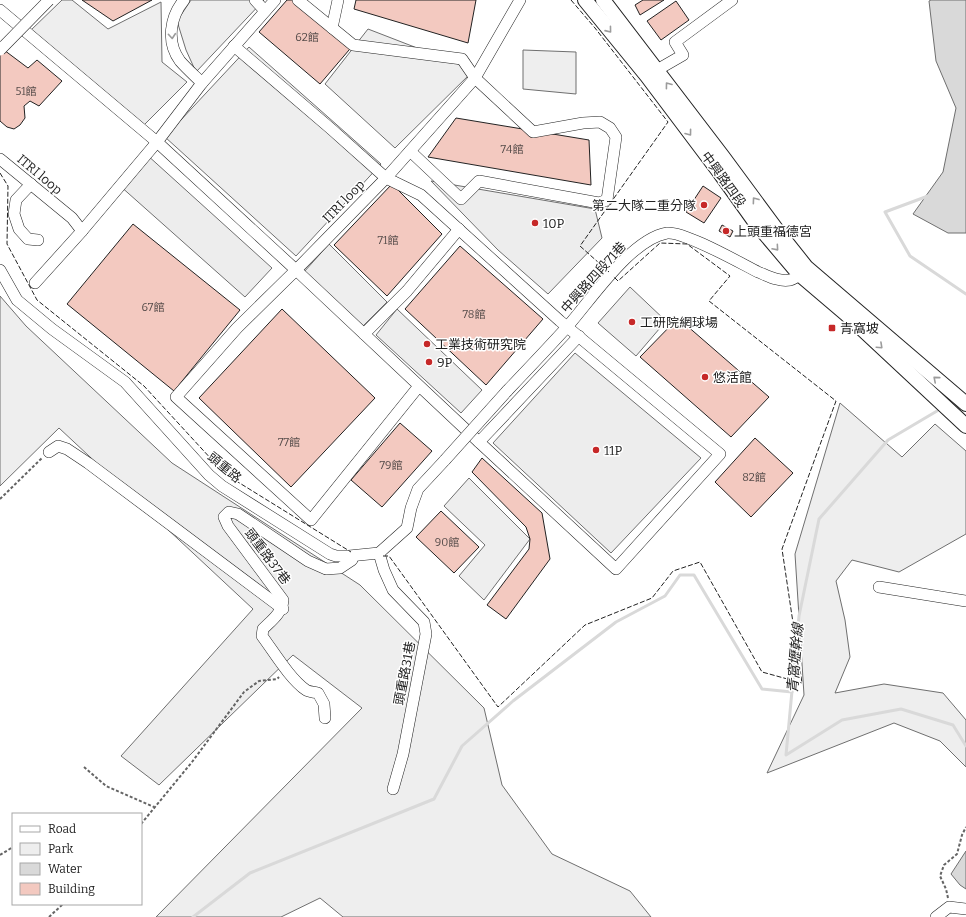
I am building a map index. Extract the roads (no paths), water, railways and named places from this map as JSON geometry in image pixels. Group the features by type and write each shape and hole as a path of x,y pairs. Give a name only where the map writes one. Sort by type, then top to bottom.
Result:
{"main road":[{"name":"中興路四段","path":"585,0 652,73"},
{"name":"中興路四段","path":"603,0 652,73 725,170 779,234 803,271 846,314 966,426"},
{"name":"中興路四段","path":"803,271 966,404"}],"street":[{"path":"0,50 49,0"},
{"path":"184,0 175,12 171,28 173,44 179,59 202,83"},
{"path":"255,0 264,11"},
{"path":"35,283 82,231 157,142 202,83 275,0"},
{"path":"298,0 352,45 462,59 475,78 533,132 583,123 600,122 610,128 616,137 607,200 599,203 479,181 461,199 410,151"},
{"path":"332,28 338,0"},
{"name":"ITRI loop","path":"419,386 311,520 176,397 237,328 386,178 475,78 520,0"},
{"path":"652,73 683,55 675,42 732,0"},
{"path":"0,10 157,142 616,569 720,454 567,326 421,195 386,178 234,46"},
{"name":"ITRI loop","path":"0,159 72,218 82,231"},
{"path":"31,184 16,200 14,214 18,229 28,239 38,240"},
{"path":"364,334 406,292 459,229"},
{"name":"中興路四段71巷","path":"379,553 407,528 411,508 418,489 567,326 625,258 639,246 654,237 668,233 688,237 742,264 780,280 792,280 803,271"},
{"name":"頭重路","path":"0,270 17,300 52,329 125,382 209,475 222,486 330,554 336,556 349,556 379,553"},
{"path":"479,442 579,336"},
{"path":"49,452 58,446 67,449 88,463 283,609 262,629 262,636 288,671 307,691 318,693 324,704 326,718"},
{"name":"頭重路37巷","path":"283,609 283,600 228,526 224,517 229,512 238,514 308,561 326,569 340,568 352,560"},
{"name":"頭重路31巷","path":"379,553 384,570 393,590 424,622 426,634 403,754 393,789"},
{"path":"879,587 966,600"},
{"path":"936,917 949,907 966,909"}],"water":[{"path":"966,0 966,233 948,233 913,214 943,172 956,108 936,61 929,1"},
{"path":"966,851 966,889 960,885 951,874"}],"waterway":[{"name":"青窩壢幹線","path":"928,196 885,212 910,256 966,294"},
{"name":"青窩壢幹線","path":"937,411 888,440 819,519 799,616 786,755 842,720 901,709 953,725 966,746"},
{"path":"193,917 250,873 434,799 462,746 513,701 616,622 665,596 680,575 694,575 762,689 792,692"}],"place":[{"name":"第二大隊二重分隊","path":"704,205"},
{"name":"10P","path":"535,223"},
{"name":"上頭重福德宮","path":"726,231"},
{"name":"工研院網球場","path":"632,322"},
{"name":"青窩坡","path":"832,328"},
{"name":"工業技術研究院","path":"427,344"},
{"name":"9P","path":"429,362"},
{"name":"悠活館","path":"705,377"},
{"name":"11P","path":"596,450"}]}
